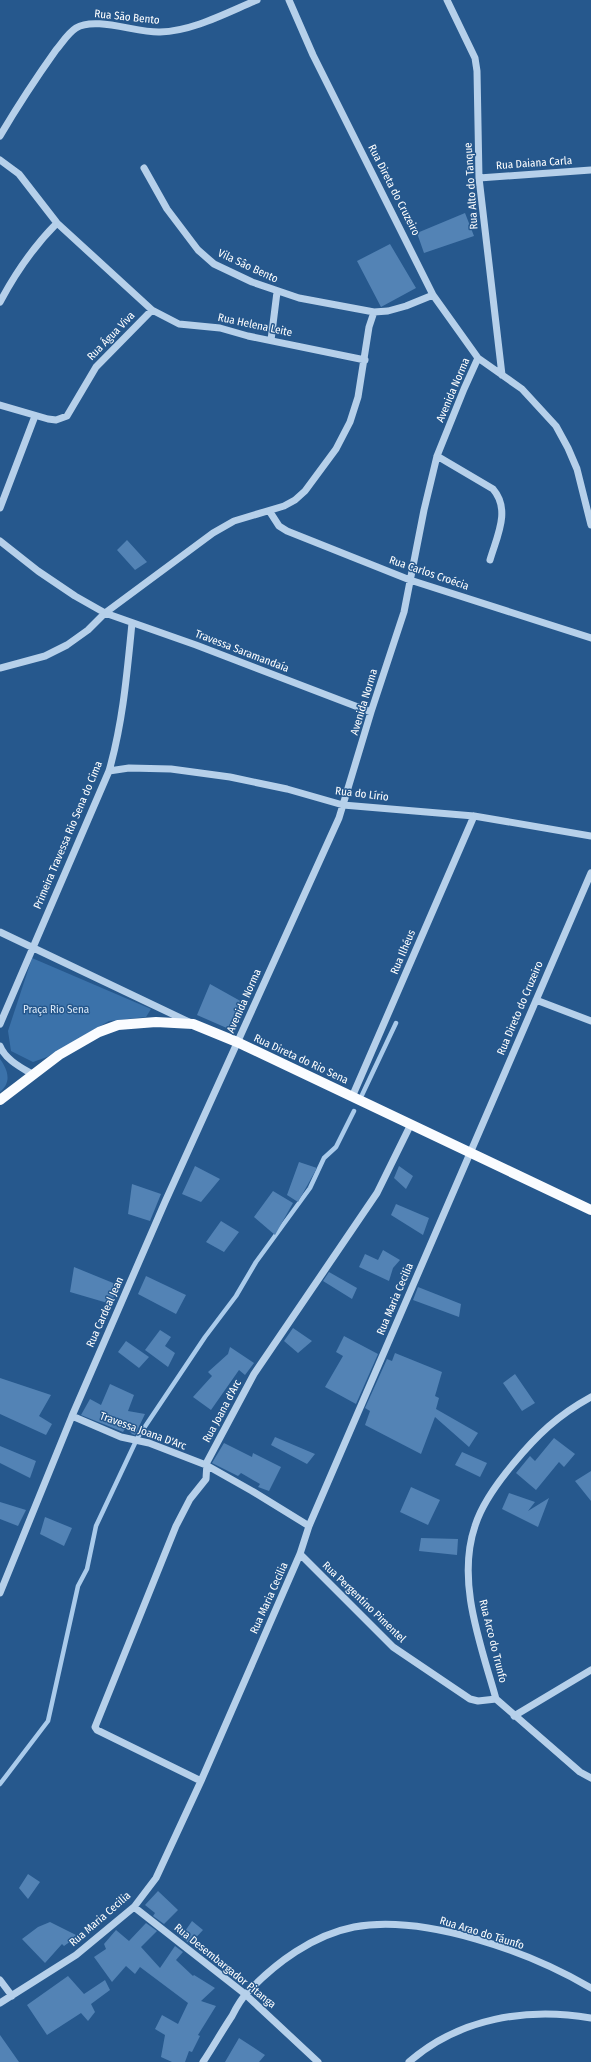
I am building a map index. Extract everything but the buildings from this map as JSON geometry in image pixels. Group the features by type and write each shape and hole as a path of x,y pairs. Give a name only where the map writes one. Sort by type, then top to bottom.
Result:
{"main road":[{"path":"0,1100 58,1055 85,1040 118,1025 156,1022 193,1024"},
{"name":"Rua Direta do Rio Sena","path":"193,1024 237,1042 470,1151 591,1210"}],"street":[{"name":"Rua São Bento","path":"0,136 50,59 69,33 77,27 86,24 99,24 150,32 179,30 257,0"},
{"name":"Rua Direta do Cruzeiro","path":"289,0 313,55 407,238 433,295 478,358 502,375"},
{"name":"Rua Alto do Tanque","path":"448,0 475,58 477,71 479,178 502,375"},
{"name":"Rua Helena Leite","path":"0,160 19,174 57,223 152,310 179,324 220,328 365,360"},
{"name":"Vila Sâo Bento","path":"144,168 167,209 198,250 214,264 252,282 277,292 374,312 388,311 406,306 433,295"},
{"name":"Rua Daiana Carla","path":"479,178 591,170"},
{"path":"0,302 16,272 29,253 57,223"},
{"path":"271,340 277,292"},
{"name":"Rua Água Viva","path":"35,416 56,420 67,416 96,368 152,310"},
{"path":"0,668 45,656 67,645 88,630 105,613 213,533 234,521 270,512 295,500 305,491 336,448 350,422 358,397 369,327 374,312"},
{"name":"Avenida Norma","path":"237,1042 343,805 371,712 404,612 424,510 437,456 478,358"},
{"path":"502,375 522,389 556,426 577,469 591,525"},
{"path":"0,405 35,416 0,508"},
{"path":"437,456 493,489 500,497 503,508 502,519 490,560"},
{"name":"Rua Carlos Croécia","path":"270,512 279,526 287,531 410,580 591,638"},
{"name":"Travessa Saramandaía","path":"0,541 38,571 75,596 105,613 196,645 371,712"},
{"name":"Primeira Travessa Rio Sena do Cima","path":"0,1024 109,771 122,720 132,623"},
{"name":"Rua do Lírio","path":"109,771 128,768 163,768 230,777 287,789 343,805 474,816 591,836"},
{"name":"Rua Ilhéus","path":"352,1097 474,816"},
{"name":"Rua Direto do Cruzeiro","path":"470,1151 591,873"},
{"name":"Rua Direta do Rio Sena","path":"0,932 193,1024"},
{"path":"536,1000 591,1021"},
{"name":"Rua Cardeal Jean","path":"0,1593 72,1416 237,1042"},
{"path":"0,1046 2,1051 10,1059 32,1074"},
{"name":"Rua Joana d'Arc","path":"201,1781 95,1729 176,1526 190,1499 206,1478 206,1465 254,1374 378,1193 411,1124"},
{"name":"Rua Maria Cecilia","path":"0,2003 76,1955 134,1907 156,1878 201,1781 300,1554 310,1526 470,1151"},
{"name":"Rua Arco do Trunfo","path":"496,1699 475,1620 470,1592 469,1567 475,1526 497,1484 529,1445 554,1420 591,1397"},
{"name":"Travessa Joana D'Arc","path":"72,1416 121,1437 149,1443 206,1465 310,1526"},
{"name":"Rua Pergentino Pimentel","path":"300,1554 393,1647 470,1699 484,1701 496,1699"},
{"path":"514,1716 591,1670"},
{"path":"496,1699 580,1772 591,1778"},
{"name":"Rua Desembargador Pitanga","path":"134,1907 245,1994 318,2062"},
{"name":"Rua Arao do Táunfo","path":"203,2062 245,1994 267,1973 309,1944 332,1934 354,1927 379,1925 429,1928 479,1941 558,1970 591,1988"},
{"path":"0,1980 12,1996"},
{"path":"409,2062 421,2052 446,2037 478,2023 512,2015 539,2013 591,2018"}],"green space":[{"name":"Praça Rio Sena","path":"32,958 151,1009 146,1017 109,1021 47,1057 33,1062 11,1051 8,1031"},
{"path":"0,1059 8,1076 4,1088 0,1092"}],"waterway":[{"path":"362,1095 396,1023"},
{"path":"138,1437 205,1337 236,1296 256,1262 310,1188 324,1158 336,1147 354,1111"},
{"path":"0,1784 48,1721 78,1586 87,1569 96,1526 136,1441"}]}
